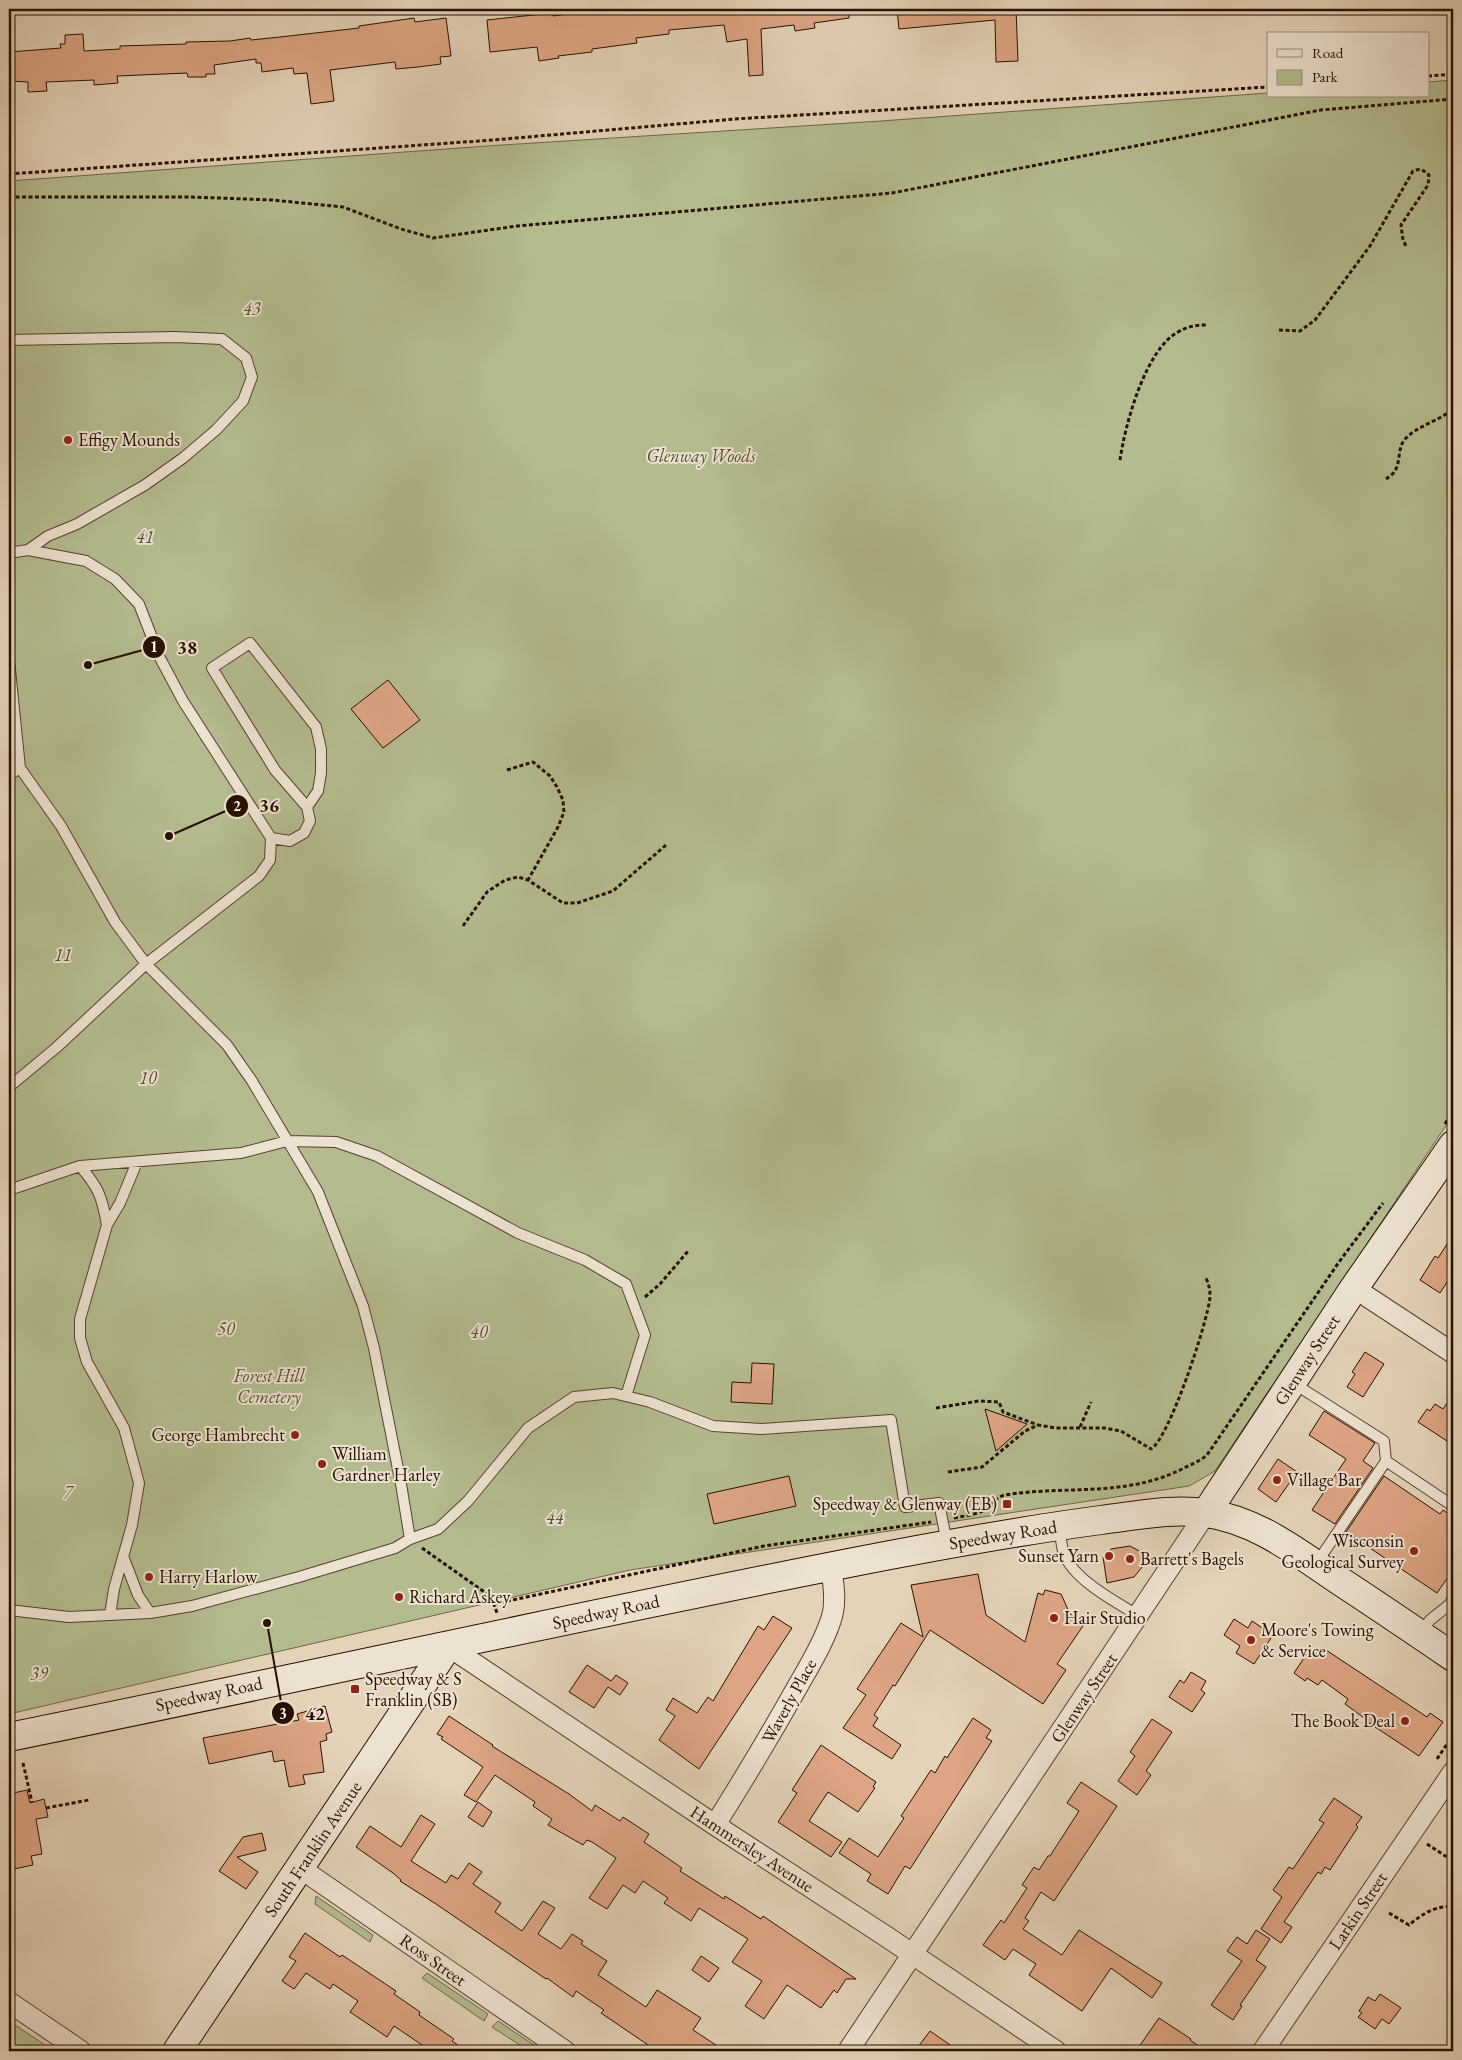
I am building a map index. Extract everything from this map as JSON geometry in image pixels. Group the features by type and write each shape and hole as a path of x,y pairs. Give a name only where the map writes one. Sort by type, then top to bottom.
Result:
{"main road":[{"name":"Glenway Street","path":"1206,1513 1354,1288 1447,1137"},
{"name":"Speedway Road","path":"9,1737 376,1659 448,1646 584,1615 831,1567 945,1532 1059,1526 1153,1513 1206,1513 1231,1518 1270,1534 1453,1657"},
{"name":"South Franklin Avenue","path":"177,2051 448,1646"}],"street":[{"path":"1354,1288 1453,1354"},
{"name":"Glenway Street","path":"848,2051 914,1955 1206,1513"},
{"name":"Waverly Place","path":"715,1825 766,1742 811,1663 824,1636 833,1612 834,1591 831,1567"},
{"name":"Hammersley Avenue","path":"448,1646 1056,2051"},
{"name":"Larkin Street","path":"1264,2051 1453,1772"},
{"name":"Ross Street","path":"300,1868 566,2051"},
{"path":"9,2002 81,2051"}],"lane":[{"path":"9,340 176,337 222,339 246,358 252,377 243,401 216,430 183,458 145,485 77,524 48,536 28,550"},
{"path":"9,553 28,550 86,561 115,579 139,604 160,658 183,701 271,838 270,860 259,876 146,964 57,1047 9,1087"},
{"path":"271,838 290,841 304,833 310,821 307,807 275,770 212,668 250,643 316,727 321,749 321,773 318,791 307,807"},
{"path":"9,660 20,768 62,826 115,922 146,964 228,1045 318,1192 363,1306 378,1368 410,1539"},
{"path":"9,774 20,768"},
{"path":"9,1190 80,1166 241,1153 288,1141 336,1142 377,1156 518,1233 585,1260 626,1284 645,1335 626,1396"},
{"path":"110,1615 114,1589 132,1526 138,1483 124,1428 87,1362 80,1338 80,1319 107,1225 120,1203 137,1162"},
{"path":"80,1166 95,1184 103,1201 107,1225"},
{"path":"1292,1383 1384,1441 1386,1461 1316,1565"},
{"path":"9,1610 69,1617 150,1613 192,1606 299,1577 395,1548 410,1539 438,1529 468,1502 528,1428 574,1397 613,1393 650,1402 713,1426 761,1428 891,1420 905,1507 939,1503 945,1532"},
{"path":"1386,1461 1453,1506"},
{"path":"1059,1526 1064,1554 1072,1568 1093,1586 1139,1616"},
{"path":"123,1556 138,1595 150,1613"},
{"path":"1420,1634 1430,1620 1449,1605 1453,1598"}],"path":[{"path":"1430,76 1453,74"},
{"path":"9,174 493,140 735,119 1267,87"},
{"path":"9,197 191,197 272,200 343,206 401,229 433,238 517,226 892,193 1320,110 1453,99"},
{"path":"1279,330 1300,330 1315,320 1370,246 1414,171 1419,169 1424,170 1429,175 1428,185 1401,225 1401,232 1407,248"},
{"path":"1120,460 1123,437 1137,390 1164,344 1176,332 1191,326 1207,325"},
{"path":"1386,479 1395,470 1399,450 1406,438 1420,428 1446,415 1453,408"},
{"path":"507,770 533,762 550,776 563,800 564,812 558,827 528,880"},
{"path":"462,926 473,908 494,886 505,880 518,877 528,880 563,903 577,904 613,891 666,845"},
{"path":"1447,1137 1453,1111"},
{"path":"494,1604 764,1546 945,1532 978,1513 1002,1495 1029,1491 1112,1489 1165,1478 1207,1456 1339,1262 1384,1201"},
{"path":"635,1306 660,1284 689,1250"},
{"path":"936,1408 979,1401 999,1402 1003,1412 1038,1425 1056,1428 1080,1427 1121,1431 1144,1447 1151,1449 1156,1446 1164,1430 1201,1336 1210,1298 1210,1287 1206,1278"},
{"path":"1080,1427 1091,1402"},
{"path":"948,1472 982,1467 1025,1431 1038,1425"},
{"path":"410,1539 484,1592 494,1604 497,1616"},
{"path":"23,1763 32,1802"},
{"path":"46,1808 89,1800"},
{"path":"1411,1834 1453,1861"},
{"path":"1389,1913 1409,1925 1427,1912 1443,1907 1453,1907"}],"green space":[{"path":"1453,80 1453,1115 1215,1471 1189,1486 630,1570 9,1714 9,181 487,146 881,121 1267,93 1267,98 1430,98 1430,82"},
{"path":"316,1896 373,1935 370,1942 315,1904"},
{"path":"427,1973 488,2014 484,2021 422,1978"},
{"path":"9,2021 54,2051 9,2051"},
{"path":"498,2021 543,2051 529,2051 492,2027"}],"building":[{"path":"604,9 849,9 849,18 814,23 815,28 795,31 794,25 761,29 763,75 749,76 747,39 727,42 724,25 669,30 669,34 636,38 637,43 592,49 592,52 558,56 559,58 539,61 537,47 490,52 487,20 552,13 553,16"},
{"path":"897,9 1016,9 1018,61 996,62 995,20 899,29"},
{"path":"414,18 415,22 446,18 451,56 440,57 441,64 418,67 396,69 395,62 330,70 334,101 311,104 307,73 294,74 293,68 262,72 261,63 256,63 256,59 214,65 215,74 206,74 206,77 188,77 187,73 117,76 118,83 94,85 94,80 46,82 47,91 28,92 28,82 9,81 9,52 61,48 60,44 65,44 65,35 83,34 84,51 120,49 120,46 186,44 186,42 230,41 250,38 251,40 359,28 359,26"},
{"path":"388,680 420,720 383,748 351,709"},
{"path":"1453,1235 1453,1273 1440,1293 1420,1280 1435,1256 1438,1258"},
{"path":"1365,1352 1384,1364 1363,1397 1347,1387 1355,1374 1352,1372"},
{"path":"752,1363 774,1364 772,1404 731,1402 732,1382 751,1383"},
{"path":"1453,1394 1453,1445 1418,1422 1427,1409 1430,1411 1435,1404 1443,1409"},
{"path":"985,1409 1027,1424 996,1451"},
{"path":"1324,1411 1375,1443 1363,1461 1373,1468 1335,1524 1312,1510 1346,1459 1309,1435"},
{"name":"Village Bar","path":"1278,1459 1297,1472 1276,1502 1258,1489"},
{"path":"789,1476 796,1506 714,1524 707,1494"},
{"name":"Wisconsin Geological Survey","path":"1384,1476 1440,1514 1443,1510 1453,1517 1453,1570 1437,1593 1346,1532"},
{"path":"1130,1546 1141,1552 1143,1566 1134,1577 1107,1583 1103,1557 1111,1549"},
{"path":"978,1574 986,1615 1025,1642 1038,1593 1043,1595 1045,1590 1061,1594 1070,1614 1085,1623 1057,1664 1066,1670 1043,1704 930,1630 895,1686 893,1685 874,1715 878,1718 873,1726 901,1745 892,1759 843,1728 866,1695 857,1689 901,1623 923,1637 911,1585"},
{"path":"773,1616 792,1628 699,1769 659,1740 675,1716 666,1710 673,1698 697,1713 708,1697 713,1701 758,1626 764,1630"},
{"name":"Moore's Towing & Service","path":"1234,1619 1248,1628 1252,1621 1273,1635 1254,1664 1236,1653 1240,1646 1224,1635"},
{"path":"1323,1648 1427,1717 1430,1713 1443,1722 1419,1756 1366,1721 1345,1704 1348,1699 1322,1680 1318,1685 1307,1678 1305,1681 1294,1673 1310,1649 1318,1655"},
{"path":"587,1665 611,1681 616,1675 628,1683 620,1695 608,1687 594,1708 569,1692"},
{"path":"1191,1672 1206,1681 1201,1690 1205,1693 1192,1712 1169,1697 1180,1680 1184,1683"},
{"path":"325,1706 332,1732 326,1734 327,1740 320,1742 324,1772 303,1775 305,1784 289,1787 284,1760 274,1762 272,1751 209,1764 203,1738 299,1720 297,1714"},
{"path":"449,1716 592,1811 595,1805 620,1821 623,1817 649,1834 644,1842 682,1868 680,1871 724,1899 725,1896 761,1919 763,1916 856,1979 846,1979 837,1993 834,1990 821,2008 787,1985 764,2019 745,2006 762,1981 732,1962 748,1939 699,1908 691,1921 664,1903 668,1898 643,1881 635,1893 623,1885 607,1909 589,1898 616,1858 592,1842 587,1840 583,1845 548,1825 552,1819 533,1806 535,1802 495,1775 476,1802 464,1795 483,1767 441,1739 443,1737 437,1734"},
{"path":"973,1718 991,1730 986,1738 992,1741 910,1869 905,1866 888,1894 867,1881 871,1874 839,1853 849,1838 878,1857 904,1818 901,1816 931,1770 935,1773"},
{"path":"1152,1719 1172,1732 1146,1771 1151,1775 1137,1795 1118,1781 1135,1756 1130,1752"},
{"path":"821,1745 876,1782 873,1787 875,1788 858,1812 828,1792 809,1821 842,1842 831,1857 778,1822 797,1793 792,1790"},
{"path":"1081,1782 1117,1806 1054,1901 1041,1892 1025,1918 1029,1921 1023,1929 1062,1955 1079,1930 1162,1983 1152,1998 1111,1968 1082,2011 1029,1975 1036,1964 1013,1949 1005,1960 983,1945 1001,1920 1004,1923 1027,1888 1022,1885 1034,1867 1039,1870 1079,1811 1067,1803"},
{"path":"27,1790 30,1803 44,1799 48,1817 36,1819 42,1854 31,1856 33,1865 9,1870 9,1794"},
{"path":"1334,1798 1362,1817 1356,1825 1358,1827 1330,1870 1325,1867 1321,1874 1318,1872 1284,1922 1292,1927 1281,1943 1261,1929 1282,1897 1273,1890 1289,1867 1293,1869 1324,1823 1319,1820"},
{"path":"478,1802 492,1812 483,1827 468,1817"},
{"path":"421,1815 435,1824 411,1861 446,1883 451,1875 458,1879 469,1863 482,1872 473,1884 501,1903 495,1912 522,1931 543,1901 555,1908 538,1934 561,1949 572,1934 583,1941 581,1944 607,1961 598,1975 646,2007 657,1990 701,2018 693,2030 725,2051 657,2051 601,2013 604,2010 576,1991 573,1997 400,1881 393,1873 356,1847 370,1826 401,1847"},
{"path":"262,1833 266,1850 237,1857 258,1872 246,1889 219,1871 243,1837"},
{"path":"1256,1930 1270,1939 1256,1960 1266,1967 1240,2005 1242,2006 1233,2020 1211,2005 1242,1961 1227,1951 1237,1937 1247,1944"},
{"path":"305,1933 396,1991 394,1994 420,2012 419,2015 454,2039 452,2041 467,2051 431,2051 394,2026 387,2037 350,2012 358,2001 333,1984 330,1989 306,1973 294,1989 282,1981 296,1961 289,1957"},
{"path":"701,1956 719,1968 709,1982 692,1970"},
{"path":"1380,1994 1401,2008 1389,2024 1382,2019 1375,2029 1358,2017 1362,2013 1359,2011 1368,1997 1375,2001"},
{"path":"1159,2018 1191,2039 1206,2051 1136,2051"},
{"path":"930,2031 959,2051 915,2051"}],"place":[{"name":"Effigy Mounds","path":"68,440"},
{"name":"38","path":"88,665"},
{"name":"36","path":"169,836"},
{"name":"George Hambrecht","path":"295,1435"},
{"name":"William Gardner Harley","path":"322,1464"},
{"name":"Village Bar","path":"1277,1480"},
{"name":"Speedway & Glenway (EB)","path":"1007,1504"},
{"name":"Wisconsin Geological Survey","path":"1414,1551"},
{"name":"Sunset Yarn","path":"1109,1556"},
{"name":"Barrett's Bagels","path":"1130,1559"},
{"name":"Harry Harlow","path":"149,1577"},
{"name":"Richard Askey","path":"399,1597"},
{"name":"Hair Studio","path":"1054,1618"},
{"name":"42","path":"267,1623"},
{"name":"Moore's Towing & Service","path":"1251,1640"},
{"name":"Speedway & S Franklin (SB)","path":"355,1689"},
{"name":"The Book Deal","path":"1405,1721"}],"park label":[{"name":"43","path":"252,309"},
{"name":"Glenway Woods","path":"701,456"},
{"name":"41","path":"145,537"},
{"name":"11","path":"63,955"},
{"name":"10","path":"148,1078"},
{"name":"50","path":"226,1329"},
{"name":"40","path":"479,1332"},
{"name":"Forest Hill Cemetery","path":"269,1386"},
{"name":"7","path":"68,1493"},
{"name":"44","path":"555,1518"},
{"name":"39","path":"39,1674"}]}
